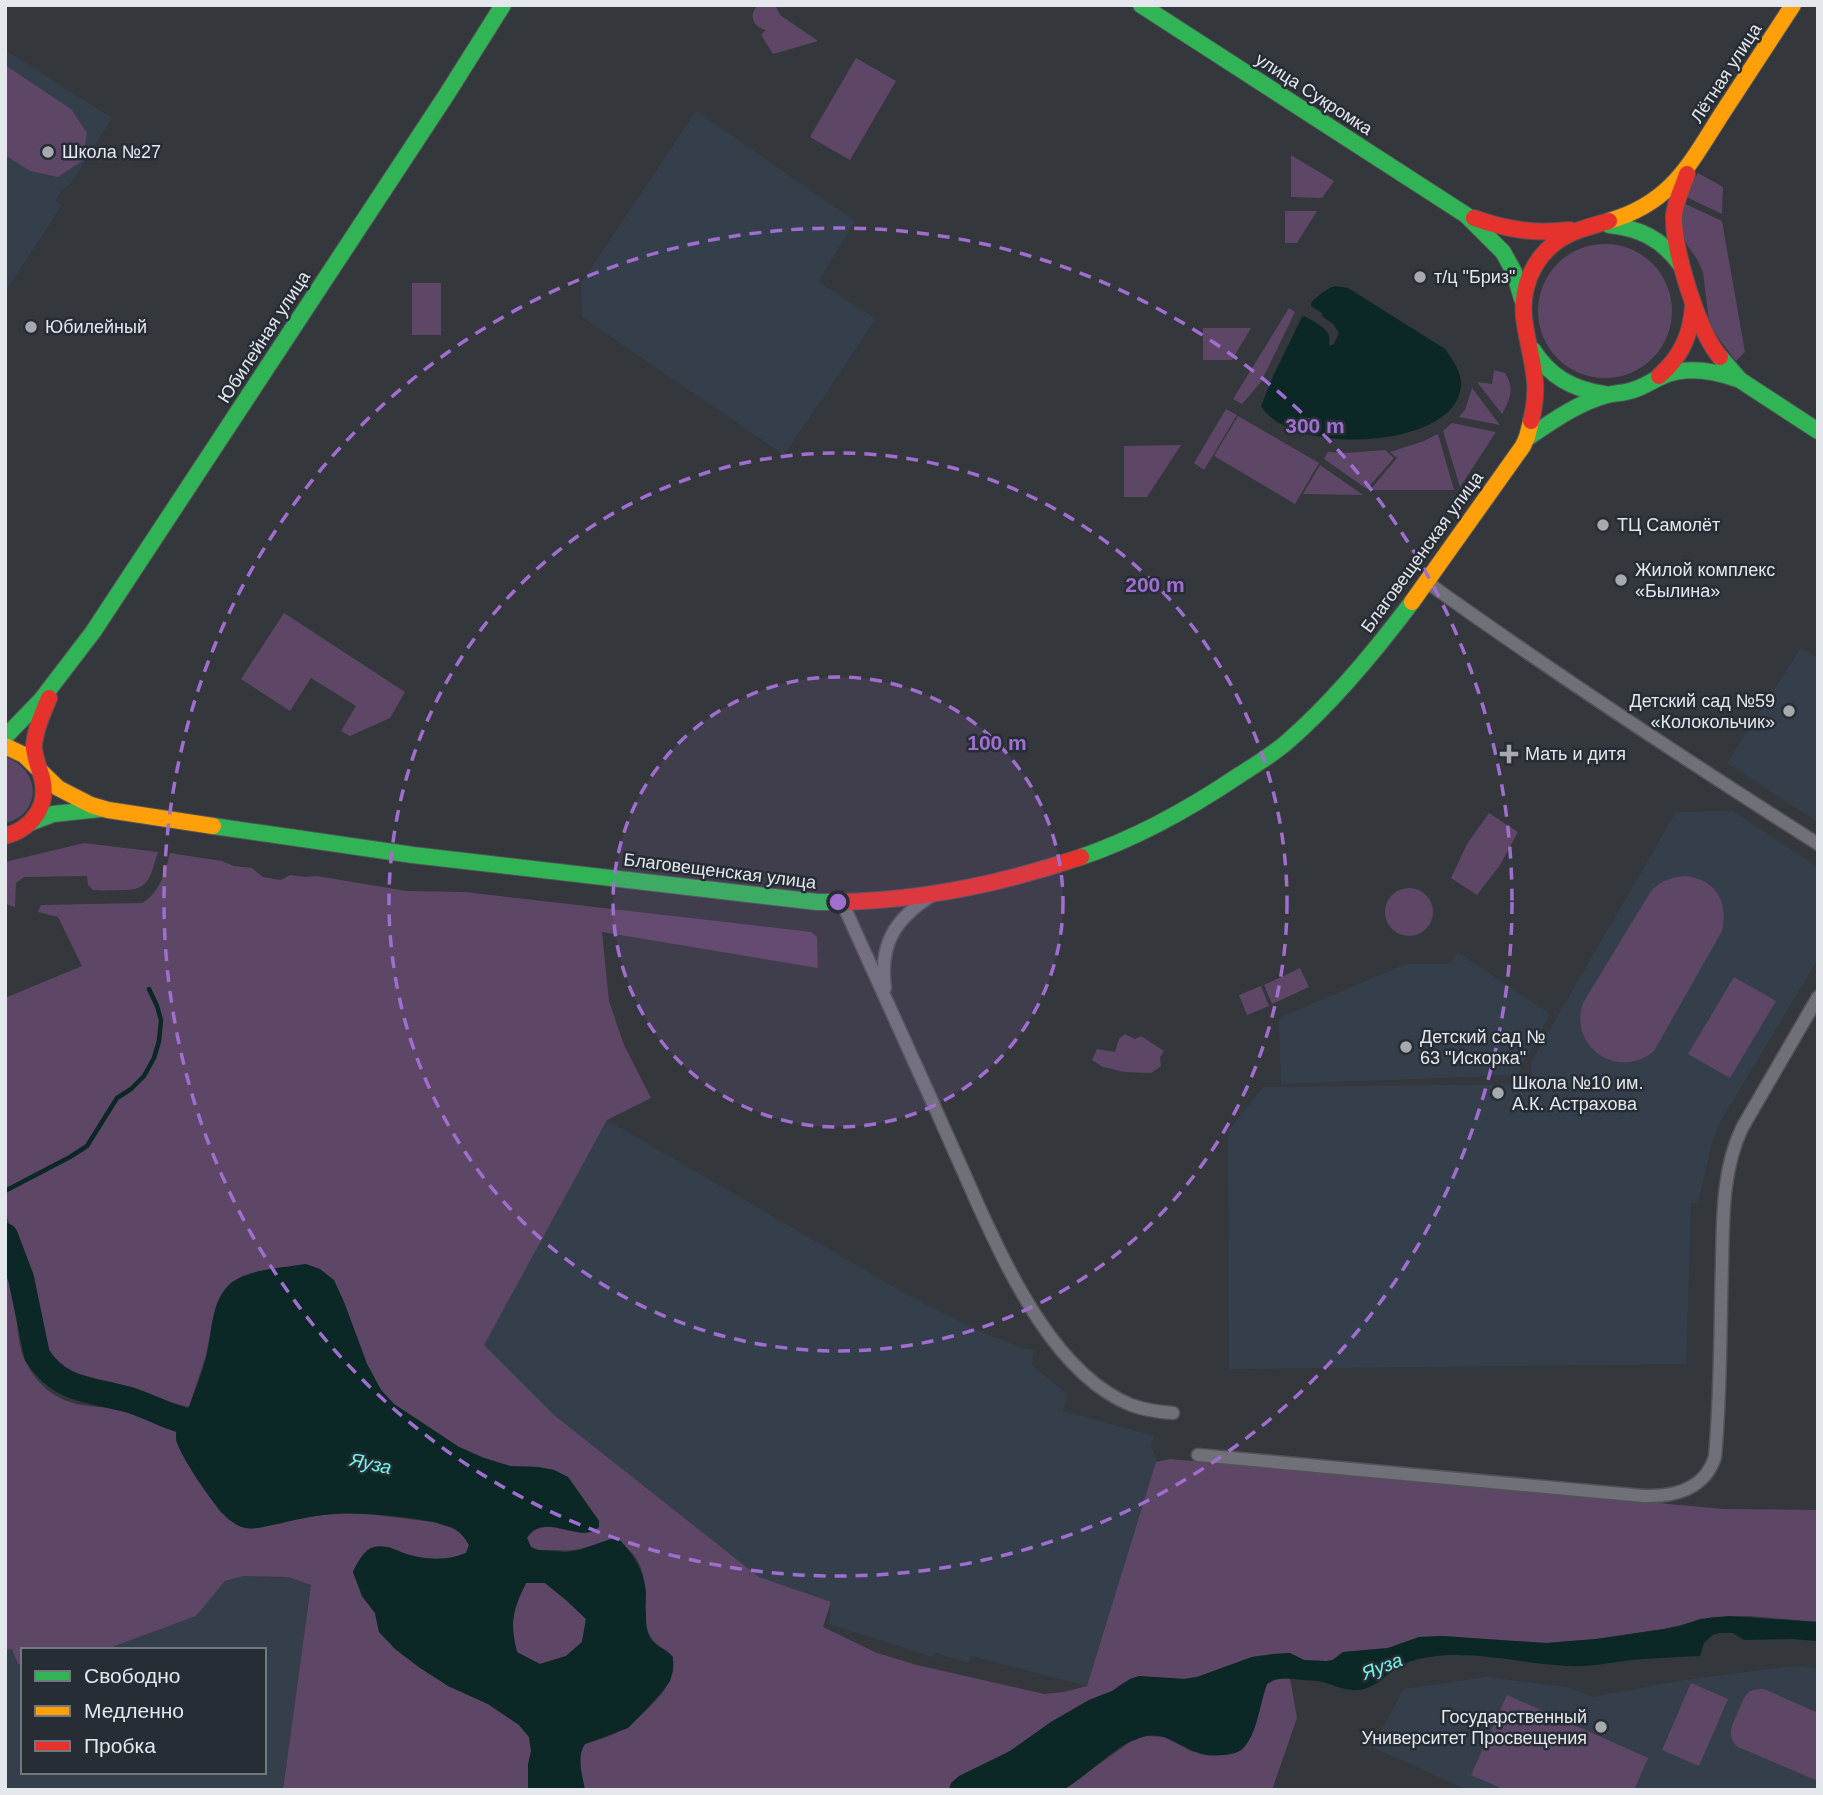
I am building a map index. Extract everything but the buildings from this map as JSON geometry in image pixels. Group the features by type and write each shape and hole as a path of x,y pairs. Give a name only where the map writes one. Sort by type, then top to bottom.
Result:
{"street":[{"name":"Юбилейная улица","path":"5,737 53,686 101,621 503,5"},
{"name":"улица Сукромка","path":"1141,5 1466,215 1503,252 1514,272 1522,303"},
{"name":"Лётная улица","path":"1692,162 1793,5"},
{"path":"1527,439 1536,388 1530,344 1523,322 1522,303 1528,279 1537,261 1548,248 1565,236 1637,212 1655,201 1692,162"},
{"path":"1692,162 1674,212 1676,240 1683,270 1705,334 1714,350 1740,380 1818,431"},
{"name":"улица Сукромка","path":"1466,215 1515,232 1580,229"},
{"path":"1601,225 1627,226 1645,233 1663,244 1683,270"},
{"path":"1651,383 1667,370 1688,339 1693,309 1691,290"},
{"path":"1530,344 1538,359 1553,375 1567,384 1586,392 1610,394"},
{"path":"1527,439 1566,412 1585,403 1610,394 1634,390 1668,374 1689,371 1716,373 1740,380"},
{"name":"Благовещенская улица","path":"108,810 413,855 817,902 900,899 934,894 1062,865 1147,830 1198,804 1289,740 1349,679 1428,583 1527,439"},
{"path":"1428,583 1657,741 1818,845"},
{"name":"Юбилейная улица","path":"32,822 40,811 44,797 43,783 34,753 36,735 53,686"},
{"path":"5,746 30,758 52,783 92,805 108,810"},
{"path":"5,836 44,817 68,811 108,810"},
{"path":"889,1006 884,967 885,948 891,933 903,918 934,894"},
{"path":"842,902 1003,1259 1020,1291 1056,1343 1079,1368 1112,1395 1150,1411 1173,1413"},
{"path":"1198,1455 1644,1496 1667,1496 1688,1490 1712,1465 1716,1447 1723,1226 1734,1145 1818,997"}],"shaded area":[{"path":"758,5 775,5 780,15 818,41 773,54 761,35 766,30 753,20 753,13"},
{"name":"Школа №27","path":"5,50 112,118 69,186 62,189 56,200 62,205 5,292"},
{"path":"856,58 896,81 850,160 810,137"},
{"path":"5,65 71,109 87,133 82,161 58,177 30,171 5,155"},
{"path":"696,111 855,221 818,282 876,319 784,455 582,317 581,283"},
{"path":"1291,155 1334,181 1322,198 1291,197"},
{"path":"1698,173 1723,187 1722,214 1684,196"},
{"path":"1681,202 1722,221 1745,352 1736,361 1709,322 1703,272 1681,230"},
{"path":"1285,211 1317,211 1297,243 1285,243"},
{"path":"1605,244 1631,249 1652,264 1667,285 1672,311 1667,337 1652,358 1631,373 1605,378 1579,373 1558,358 1543,337 1538,311 1543,285 1558,264 1579,249"},
{"path":"412,283 441,283 441,335 412,335"},
{"path":"1289,308 1295,312 1261,382 1242,404 1233,399"},
{"path":"1203,328 1251,328 1232,360 1203,360"},
{"path":"1494,370 1505,373 1511,389 1502,414 1477,382 1492,384"},
{"path":"1472,388 1500,425 1459,417 1465,410"},
{"path":"1226,409 1237,415 1204,470 1194,463"},
{"path":"1238,416 1319,463 1295,504 1214,456"},
{"path":"1452,423 1496,432 1460,487 1443,431"},
{"path":"1438,434 1454,490 1370,490 1397,458 1390,452"},
{"path":"1181,445 1147,497 1124,497 1124,446"},
{"path":"1385,450 1394,458 1367,489 1324,459 1328,452"},
{"path":"1320,465 1363,495 1303,494"},
{"path":"284,613 405,692 390,718 350,736 341,731 356,706 311,678 290,711 241,679"},
{"name":"Детский сад №59 «Колокольчик»","path":"1801,648 1818,658 1818,822 1727,763"},
{"path":"5,757 26,771 33,792 26,811 5,823"},
{"name":"Школа №10 им. А.К. Астрахова","path":"1732,811 1818,867 1818,959 1720,1122 1712,1143 1698,1203 1691,1203 1686,1364 1229,1369 1228,1131 1263,1087 1532,1084 1531,1062 1676,812"},
{"path":"1489,813 1518,832 1500,865 1477,895 1451,878 1467,844"},
{"path":"84,843 158,852 148,880 139,887 93,890 88,885 87,876 24,877 16,883 15,907 5,904 5,862"},
{"path":"170,853 252,868 263,877 281,880 290,875 317,876 407,891 465,892 811,932 817,937 818,968 602,932 609,1001 624,1045 651,1098 607,1120 484,1345 554,1415 759,1577 831,1602 823,1627 877,1653 917,1665 1044,1694 1087,1686 1156,1462 1170,1459 1724,1509 1818,1510 1818,1622 1750,1616 1712,1617 1664,1629 1546,1643 1419,1637 1388,1648 1343,1652 1326,1661 1304,1660 1290,1653 1273,1654 1252,1657 1197,1677 1184,1679 1139,1676 1051,1722 1010,1751 951,1783 949,1790 585,1790 581,1754 585,1744 616,1733 644,1712 663,1692 673,1670 673,1660 668,1652 651,1638 648,1631 644,1578 638,1561 628,1550 611,1539 577,1550 542,1550 531,1547 527,1538 538,1529 553,1527 584,1533 599,1521 568,1477 554,1470 510,1466 484,1458 459,1447 394,1404 381,1390 367,1364 344,1302 306,1264 285,1268 212,1324 206,1355 189,1407 81,1378 59,1368 50,1355 29,1273 5,1212 5,998 82,966 58,917 38,912 41,905 142,903 157,888"},
{"path":"1685,876 1704,882 1717,893 1723,910 1722,931 1654,1051 1640,1059 1612,1061 1600,1055 1583,1033 1580,1019 1583,1003 1651,891 1666,880"},
{"path":"1409,888 1426,895 1433,912 1426,929 1409,936 1392,929 1385,912 1392,895"},
{"name":"Детский сад № 63 \"Искорка\"","path":"1458,952 1550,1014 1517,1075 1281,1084 1279,1018 1406,964 1449,964"},
{"path":"1300,968 1309,987 1272,1004 1264,985"},
{"path":"1734,977 1776,1001 1730,1078 1688,1054"},
{"path":"1261,986 1269,1006 1247,1015 1239,995"},
{"path":"1125,1034 1135,1039 1141,1036 1164,1051 1160,1057 1161,1066 1151,1073 1124,1072 1103,1067 1092,1060 1097,1049 1115,1052 1119,1039"},
{"path":"607,1120 906,1294 979,1331 1033,1350 1032,1365 1067,1394 1063,1411 1154,1436 1151,1446 1157,1459 1087,1686 971,1656 968,1663 936,1653 933,1657 829,1624 831,1602 759,1577 554,1415 483,1345"},
{"path":"5,1264 13,1284 22,1353 32,1374 47,1390 66,1401 126,1410 176,1430 176,1441 221,1513 256,1528 307,1517 360,1513 433,1522 462,1534 469,1545 466,1553 459,1556 429,1558 380,1547 365,1554 353,1572 362,1596 375,1613 379,1632 448,1686 488,1704 519,1725 529,1737 531,1751 528,1790 283,1790 311,1585 288,1577 243,1576 225,1581 196,1616 109,1648 21,1648 21,1664 18,1664 12,1649 5,1650"},
{"path":"243,1576 288,1577 311,1585 283,1790 5,1790 5,1650 12,1649 18,1664 21,1664 21,1774 266,1774 266,1648 109,1648 196,1616 225,1581"},
{"path":"526,1583 545,1583 586,1619 582,1642 566,1656 540,1664 517,1653 513,1633 514,1617"},
{"name":"Государственный Университет Просвещения","path":"1801,1666 1818,1669 1818,1790 1468,1790 1372,1747 1404,1689 1486,1677 1567,1687 1593,1697 1678,1681"},
{"path":"1290,1678 1297,1718 1272,1790 1063,1790 1130,1742 1146,1736 1164,1737 1193,1752 1242,1750 1250,1738 1267,1684 1275,1679"},
{"path":"1691,1683 1728,1699 1699,1766 1662,1750"},
{"path":"1764,1689 1818,1713 1818,1781 1734,1743 1731,1729 1744,1697 1751,1691"},
{"path":"1507,1695 1648,1758 1634,1790 1505,1790 1471,1775"}],"water":[{"path":"1336,286 1348,288 1445,349 1458,370 1461,383 1454,405 1435,422 1406,433 1373,439 1338,439 1305,434 1279,423 1261,406 1302,317 1327,332 1329,346 1334,344 1339,333 1311,303 1326,290"},
{"path":"306,1264 320,1269 334,1280 367,1364 381,1390 394,1404 459,1447 484,1458 510,1466 554,1470 568,1477 599,1521 599,1527 591,1532 553,1527 534,1530 527,1538 531,1547 537,1550 566,1552 619,1539 637,1563 645,1584 648,1633 653,1642 673,1657 673,1670 663,1691 628,1728 585,1744 580,1760 585,1790 528,1790 531,1751 529,1737 519,1725 488,1704 448,1686 420,1668 395,1649 379,1632 375,1613 362,1596 353,1572 364,1553 370,1548 382,1546 421,1558 452,1557 466,1553 469,1545 459,1532 445,1525 414,1519 345,1514 314,1516 259,1528 243,1528 231,1521 217,1506 183,1456 176,1438 177,1429 190,1404 201,1373 221,1295 241,1277 263,1270","holes":["526,1583 545,1583 586,1619 582,1642 566,1656 540,1664 517,1652 513,1625 515,1609"]},
{"path":"1729,1616 1818,1622 1818,1641 1744,1640 1733,1633 1719,1633 1704,1643 1700,1656 1584,1666 1447,1655 1403,1664 1376,1684 1359,1690 1318,1681 1280,1679 1267,1684 1251,1736 1247,1744 1235,1753 1200,1754 1166,1738 1147,1736 1116,1750 1075,1782 1059,1790 949,1790 951,1783 959,1776 1010,1751 1051,1722 1089,1700 1139,1676 1184,1679 1197,1677 1252,1657 1273,1654 1290,1653 1304,1660 1326,1661 1333,1660 1343,1652 1388,1648 1419,1637 1546,1643 1664,1629 1700,1619"}],"waterway":[{"path":"5,1191 87,1146 117,1098 144,1076 154,1058 161,1020 149,989"},
{"name":"Яуза","path":"5,1236 21,1278 37,1355 46,1367 67,1383 78,1387 130,1400 178,1419 217,1429"}],"traffic: fast":[{"path":"5,737 41,700 93,632 503,5"},
{"path":"1141,5 1466,215 1503,252 1514,272 1522,299"},
{"path":"1609,225 1649,236 1666,248 1680,264"},
{"path":"1533,350 1547,368 1563,380 1582,389 1604,394"},
{"path":"1720,357 1740,380 1818,431"},
{"path":"1526,439 1585,403 1637,389 1672,373 1700,371 1737,379"},
{"path":"1081,857 1142,832 1182,811 1281,747 1337,693 1412,602"},
{"path":"32,822 53,814 100,809"},
{"path":"213,826 413,855 835,902"}],"traffic: slow":[{"path":"1609,221 1650,203 1679,177 1793,5"},
{"path":"1412,602 1523,446 1531,421"},
{"path":"5,746 24,755 58,788 91,805 213,826"}],"traffic: jam":[{"path":"1687,174 1674,215 1677,247 1696,310 1720,357"},
{"path":"1474,218 1521,230 1570,230"},
{"path":"1531,421 1535,384 1524,313 1529,278 1541,257 1559,240 1609,221"},
{"path":"1659,376 1684,345 1693,306"},
{"path":"5,836 15,833 30,822 43,798 44,788 34,746 49,698"},
{"path":"835,902 898,898 959,889 1021,875 1081,857"}],"place":[{"name":"Школа №27","path":"48,152"},
{"name":"т/ц \"Бриз\"","path":"1420,277"},
{"name":"Юбилейный","path":"31,327"},
{"name":"ТЦ Самолёт","path":"1603,525"},
{"name":"Жилой комплекс «Былина»","path":"1621,580"},
{"name":"Детский сад №59 «Колокольчик»","path":"1789,711"},
{"name":"Мать и дитя","path":"1509,754"},
{"name":"Детский сад № 63 \"Искорка\"","path":"1406,1047"},
{"name":"Школа №10 им. А.К. Астрахова","path":"1498,1093"},
{"name":"Государственный Университет Просвещения","path":"1601,1727"}]}
